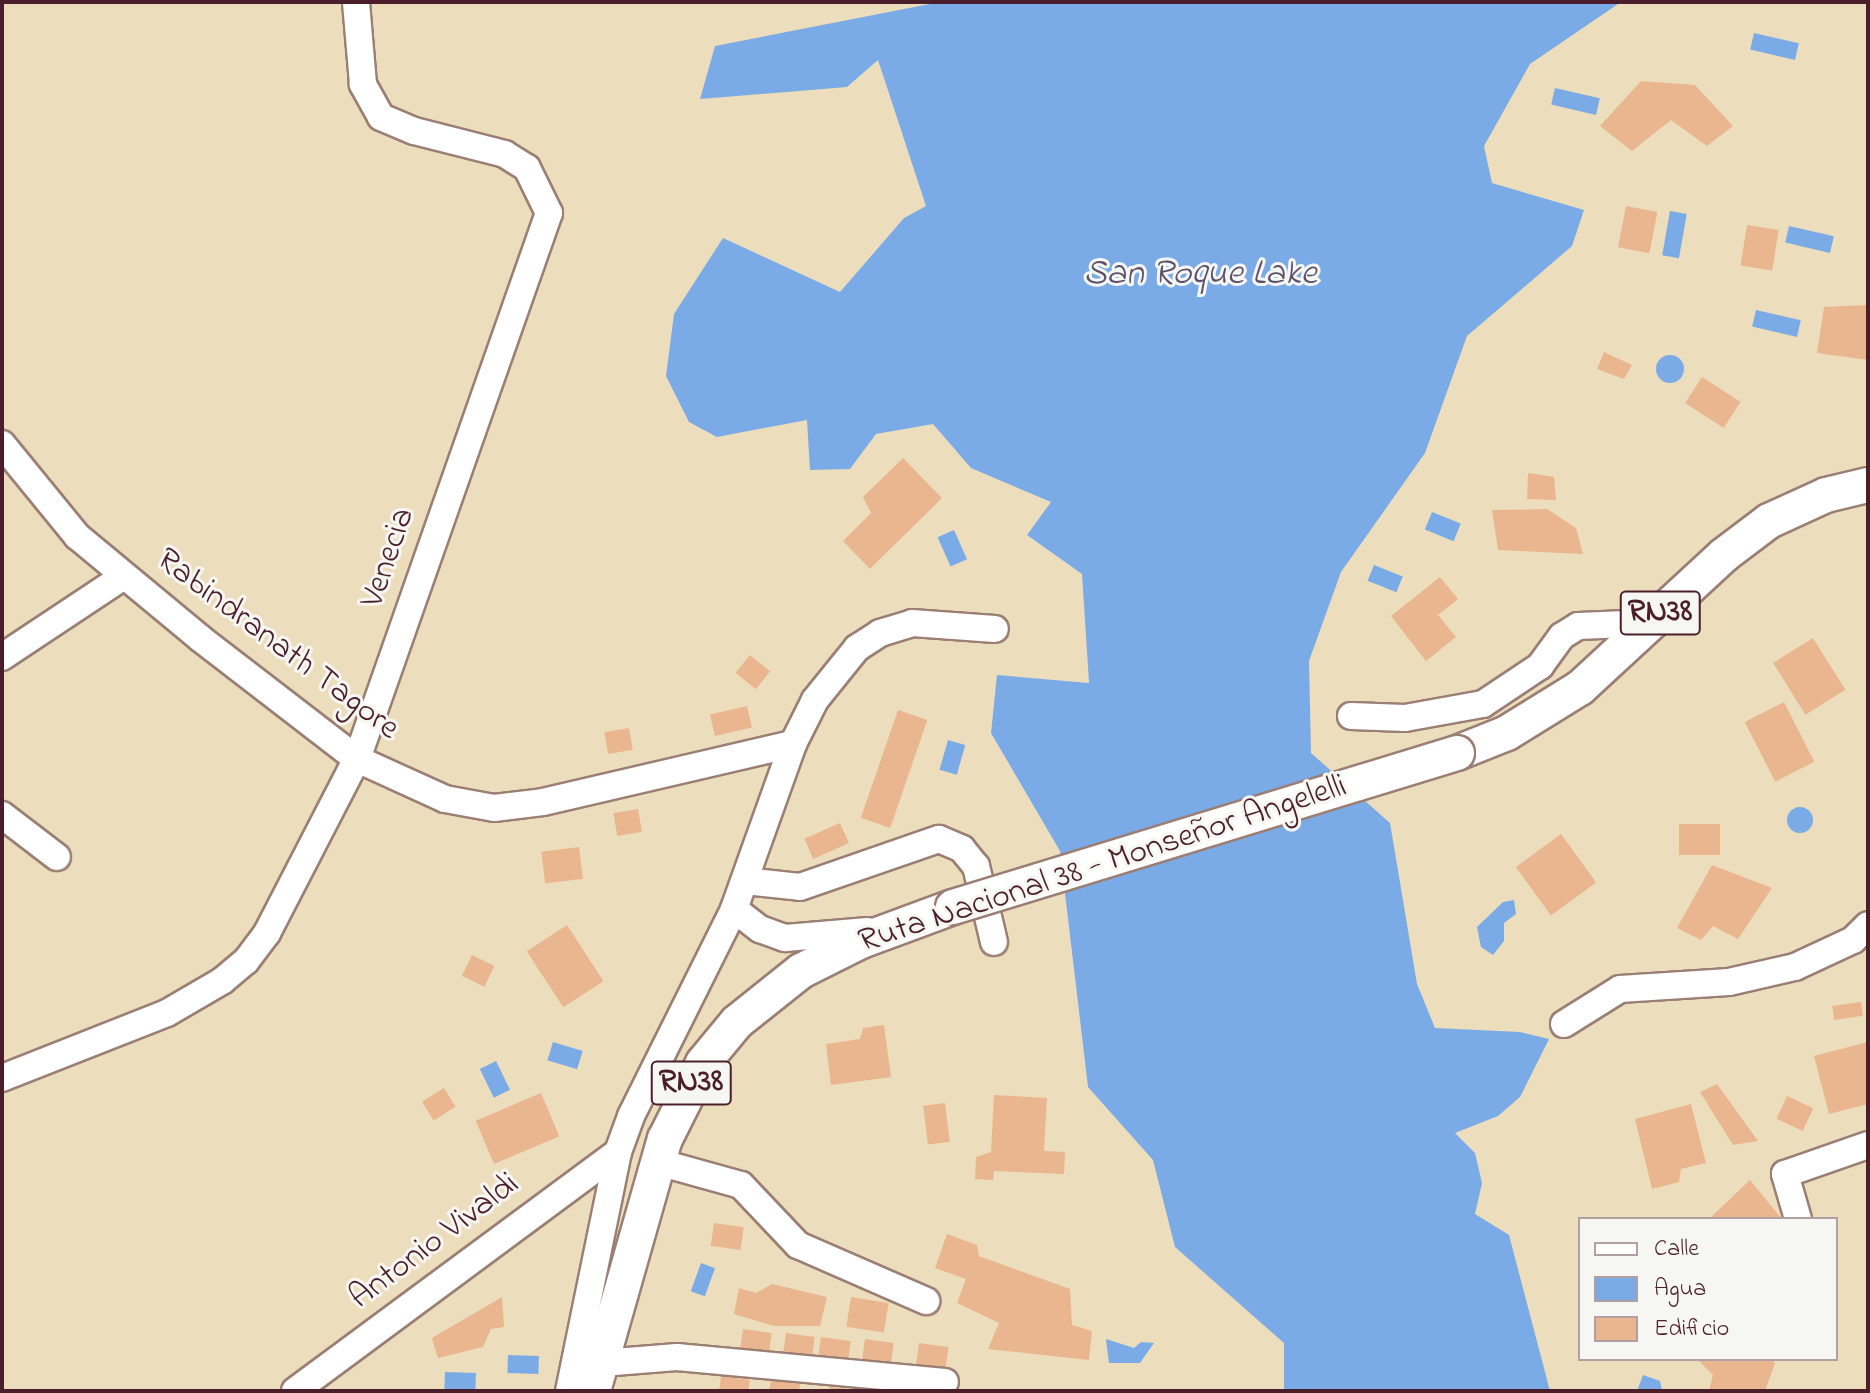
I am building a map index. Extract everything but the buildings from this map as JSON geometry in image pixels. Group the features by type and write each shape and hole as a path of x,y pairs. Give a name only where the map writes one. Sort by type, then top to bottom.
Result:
{"main road":[{"name":"RN38","path":"1650,623 1769,521 1826,495 1868,485"},
{"name":"Ruta Nacional 38 - Monseñor Angelelli","path":"598,1377 658,1162 690,1086 737,1022 820,960 892,928 953,907 1457,753 1507,733 1562,700 1650,623"}],"street":[{"name":"Venecia","path":"2,1078 167,1013 246,961 267,933 357,759 549,213 527,168 505,154 414,131 381,117 363,84 356,2"},
{"name":"Rabindranath Tagore","path":"2,444 77,536 124,576 357,759 445,799 494,808 543,802 793,744"},
{"path":"2,657 124,576"},
{"path":"569,1391 618,1152 648,1077 734,909 793,744 836,672 880,633 912,623 995,629"},
{"path":"1351,716 1405,718 1483,704 1540,666 1562,636 1578,626 1650,623"},
{"path":"2,815 57,857"},
{"path":"745,881 800,887 939,839 962,849 976,866 994,942"},
{"path":"734,909 760,929 785,938 892,928"},
{"path":"1564,1024 1620,989 1729,982 1795,967 1827,955 1868,925"},
{"path":"1797,1217 1785,1174 1857,1147"},
{"name":"Antonio Vivaldi","path":"295,1391 618,1152"},
{"path":"658,1162 741,1185 798,1245 926,1301"},
{"path":"598,1377 677,1357 945,1382"}],"water":[{"name":"San Roque Lake","path":"940,2 1621,2 1530,64 1484,146 1492,183 1584,210 1572,246 1467,336 1425,453 1341,572 1309,661 1311,753 1390,823 1417,984 1435,1028 1520,1032 1549,1039 1520,1097 1498,1116 1455,1133 1475,1153 1482,1183 1475,1214 1509,1235 1550,1391 1284,1391 1284,1343 1175,1247 1153,1160 1088,1087 1060,851 991,733 997,675 1089,683 1082,574 1027,535 1051,502 971,468 933,424 876,434 850,469 810,470 807,420 717,437 689,422 666,376 674,314 723,238 840,292 904,218 926,206 878,60 847,87 700,99 715,46"},
{"path":"1754,33 1799,43 1795,60 1750,50"},
{"path":"1555,88 1600,98 1596,115 1551,105"},
{"path":"1670,211 1687,214 1679,258 1662,255"},
{"path":"1789,226 1834,236 1830,253 1785,243"},
{"path":"1756,310 1801,320 1797,337 1752,327"},
{"path":"1670,355 1680,359 1684,369 1680,379 1670,383 1660,379 1656,369 1660,359"},
{"path":"1432,512 1461,524 1454,541 1425,530"},
{"path":"954,530 967,559 951,567 938,537"},
{"path":"1374,565 1403,577 1396,592 1368,581"},
{"path":"948,740 965,745 957,775 939,770"},
{"path":"1800,807 1809,811 1813,820 1809,829 1800,833 1791,829 1787,820 1791,811"},
{"path":"1514,900 1516,914 1504,923 1504,941 1493,955 1481,947 1477,927 1503,902"},
{"path":"553,1042 583,1051 577,1069 547,1060"},
{"path":"496,1061 510,1090 494,1098 480,1069"},
{"path":"701,1263 715,1268 705,1296 691,1291"},
{"path":"1106,1339 1134,1348 1141,1342 1154,1343 1140,1363 1109,1363"},
{"path":"508,1355 539,1356 538,1374 507,1373"},
{"path":"445,1372 476,1373 475,1391 444,1390"},
{"path":"1643,1375 1660,1381 1662,1391 1637,1391"}]}
